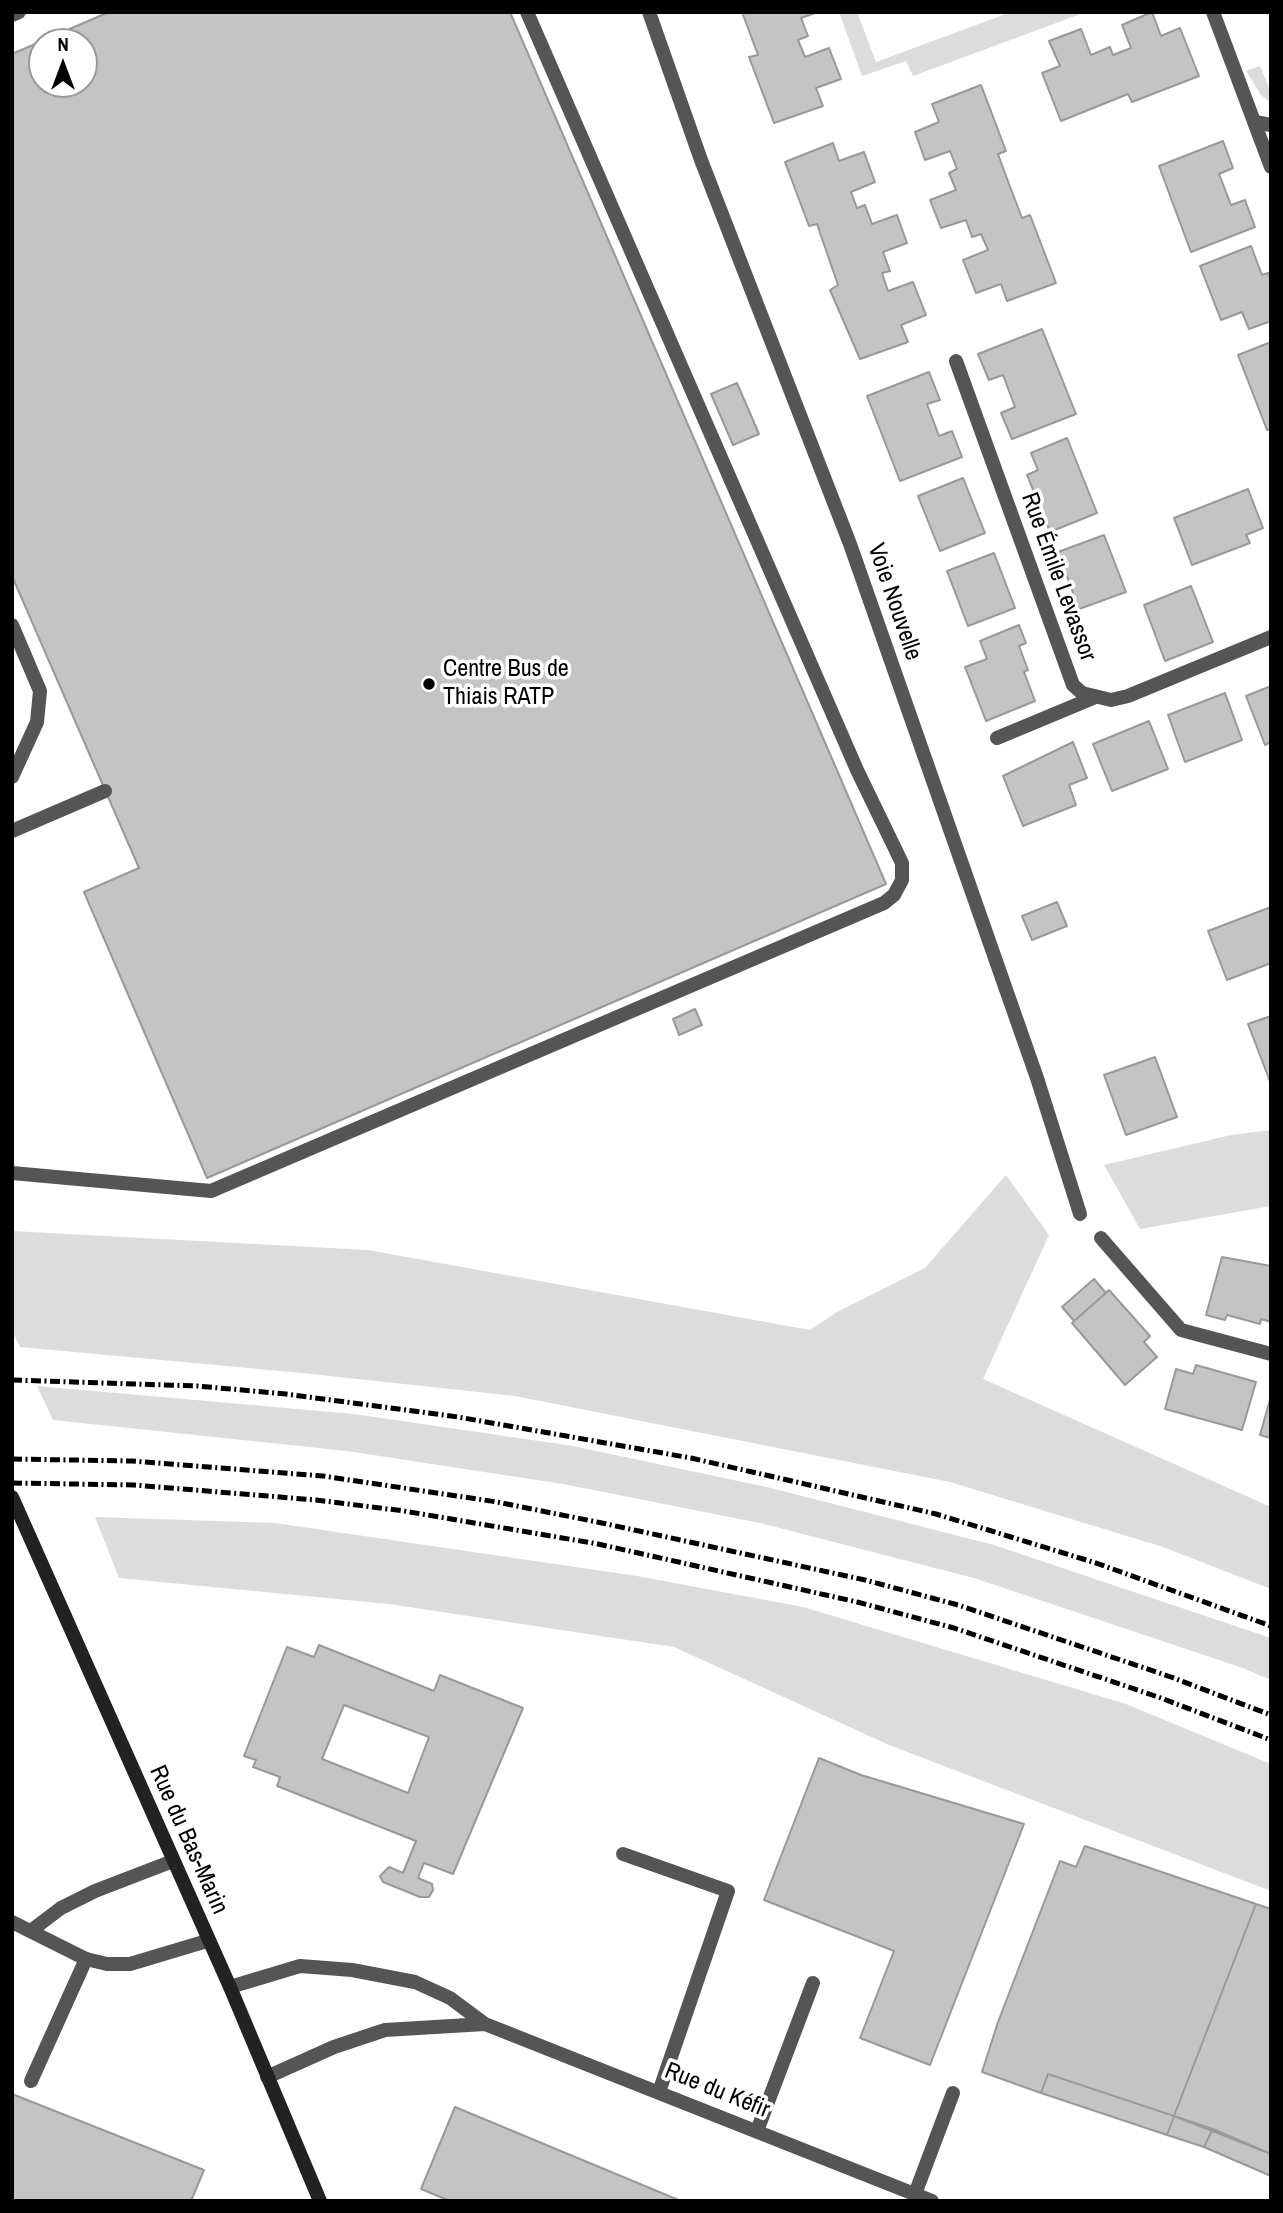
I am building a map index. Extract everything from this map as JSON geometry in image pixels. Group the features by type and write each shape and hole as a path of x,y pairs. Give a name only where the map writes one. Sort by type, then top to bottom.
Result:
{"main road":[{"name":"Rue du Bas-Marin","path":"12,1497 207,1941 230,1987 320,2201"}],"street":[{"path":"12,15 19,12"},
{"path":"12,1173 211,1191 874,908 894,895 902,880 902,863 851,757 527,12"},
{"name":"Voie Nouvelle","path":"649,12 701,160 850,544 1037,1078 1080,1214"},
{"path":"1213,12 1271,167"},
{"path":"1255,122 1271,125"},
{"name":"Rue Émile Levassor","path":"956,361 1073,685 1093,698"},
{"path":"12,625 40,691 37,722 12,777"},
{"path":"997,738 1093,698 1111,700 1128,696 1271,637"},
{"path":"12,831 105,791"},
{"path":"1101,1238 1181,1329 1271,1354"},
{"path":"623,1854 728,1891 659,2092"},
{"path":"32,1930 61,1908 84,1896 173,1861"},
{"path":"12,1922 86,1959 107,1964 130,1964 207,1941"},
{"path":"31,2081 86,1959"},
{"name":"Rue du Kéfir","path":"230,1987 300,1966 352,1970 432,1988 485,2024 932,2201"},
{"path":"757,2131 813,1983"},
{"name":"Rue du Kéfir","path":"267,2077 334,2048 385,2031 485,2024"},
{"path":"915,2194 953,2093"}],"shaded area":[{"path":"839,12 857,12 876,62 1011,12 1086,12 913,76 906,61 862,76"},
{"path":"1260,66 1271,93 1271,103 1261,95 1246,71"},
{"path":"1271,1130 1271,1206 1140,1229 1104,1165 1231,1135"},
{"path":"1006,1175 1049,1235 983,1379 1271,1507 1271,1589 1163,1547 950,1482 515,1396 20,1347 12,1330 12,1231 368,1250 810,1330 837,1312 925,1268"},
{"path":"37,1386 354,1414 573,1446 771,1488 994,1545 1271,1638 1271,1680 1240,1667 974,1578 760,1523 563,1484 347,1451 53,1420"},
{"path":"95,1517 275,1523 637,1576 803,1607 1126,1704 1271,1764 1271,1891 889,1745 674,1647 389,1604 119,1578"}],"building":[{"name":"Centre Bus de Thiais RATP","path":"109,12 510,12 886,884 207,1178 84,892 139,868 12,576 12,54 28,47 28,98 98,98 98,28 72,28"},
{"path":"742,12 818,12 801,18 808,36 798,40 805,57 829,48 838,71 841,79 816,88 823,106 774,123 749,57 758,55"},
{"path":"1152,12 1161,36 1180,28 1199,76 1132,102 1128,94 1061,121 1042,73 1060,66 1049,41 1081,29 1091,55 1110,47 1113,55 1131,48 1122,25"},
{"path":"981,85 1006,151 998,154 1009,184 1022,218 1030,215 1056,283 1007,301 1001,284 976,293 963,260 988,250 981,234 972,237 966,220 941,228 930,200 956,190 949,173 957,169 950,151 925,160 915,132 939,122 932,104"},
{"path":"1223,141 1233,168 1219,174 1231,205 1245,200 1255,227 1191,252 1159,166"},
{"path":"833,143 839,161 864,152 875,182 851,192 857,208 865,205 872,224 897,215 907,243 883,252 890,271 882,273 888,291 913,282 926,315 901,325 908,342 860,359 830,290 838,285 817,224 809,226 785,162"},
{"path":"1251,246 1262,275 1268,273 1271,280 1271,321 1249,329 1242,312 1221,320 1200,266"},
{"path":"1042,329 1076,414 1012,439 1001,413 1015,407 1003,375 989,380 978,354"},
{"path":"1271,342 1271,429 1267,430 1238,355"},
{"path":"929,372 940,400 927,404 939,436 952,431 962,457 900,481 867,396"},
{"path":"737,383 759,434 733,445 711,394"},
{"path":"1067,438 1097,513 1050,532 1027,475 1038,470 1031,453"},
{"path":"963,478 985,533 940,551 918,496"},
{"path":"1248,489 1263,528 1246,535 1250,543 1192,565 1174,518"},
{"path":"1104,535 1126,592 1079,609 1058,552"},
{"path":"994,553 1015,608 968,626 947,571"},
{"path":"1191,586 1213,642 1165,661 1144,605"},
{"path":"1019,625 1026,643 1019,646 1028,670 1024,672 1035,701 986,721 965,667 987,659 980,641"},
{"path":"1271,686 1271,742 1265,745 1246,696"},
{"path":"1225,693 1242,740 1185,762 1168,715"},
{"path":"1149,721 1168,769 1112,791 1093,744"},
{"path":"1073,742 1087,778 1069,785 1076,805 1023,826 1003,776"},
{"path":"1057,902 1067,926 1032,940 1022,916"},
{"path":"1271,907 1271,963 1227,980 1208,931"},
{"path":"695,1009 702,1025 679,1035 673,1019"},
{"path":"1271,1016 1271,1084 1248,1024"},
{"path":"1155,1057 1177,1117 1126,1135 1104,1075"},
{"path":"1222,1257 1271,1266 1271,1322 1261,1319 1260,1324 1227,1315 1225,1320 1206,1315"},
{"path":"1094,1279 1106,1293 1074,1321 1062,1307"},
{"path":"1109,1290 1150,1336 1144,1342 1157,1357 1125,1385 1072,1323"},
{"path":"1196,1365 1256,1382 1242,1430 1165,1409 1176,1369 1193,1374"},
{"path":"1271,1396 1271,1438 1260,1435"},
{"path":"319,1645 434,1691 440,1675 523,1708 453,1874 424,1863 418,1878 432,1884 433,1890 429,1897 420,1897 383,1882 380,1876 389,1867 403,1873 416,1841 277,1786 280,1777 253,1767 256,1760 244,1756 287,1647 314,1657","holes":["344,1705 429,1737 408,1793 322,1759"]},
{"path":"819,1758 861,1775 1024,1824 930,2065 860,2038 894,1951 764,1900"},
{"path":"1085,1846 1256,1904 1174,2116 1048,2074 1041,2093 982,2072 998,2022 1060,1861 1076,1867"},
{"path":"1256,1904 1271,1909 1271,2154 1174,2116"},
{"path":"1048,2074 1174,2116 1167,2135 1041,2093"},
{"path":"12,2094 204,2170 191,2201 12,2201"},
{"path":"455,2107 681,2201 450,2201 421,2189"},
{"path":"1174,2116 1213,2129 1204,2147 1167,2135"},
{"path":"1213,2129 1271,2154 1271,2176 1204,2147"}],"railway":[{"path":"12,1380 197,1386 286,1394 458,1417 691,1458 936,1514 1096,1563 1271,1626"},
{"path":"12,1459 132,1461 323,1476 497,1502 602,1523 865,1580 958,1605 1171,1677 1271,1715"},
{"path":"12,1483 134,1485 316,1500 404,1511 598,1544 857,1602 954,1628 1161,1698 1271,1740"}],"place":[{"name":"Centre Bus de Thiais RATP","path":"429,684"}]}
